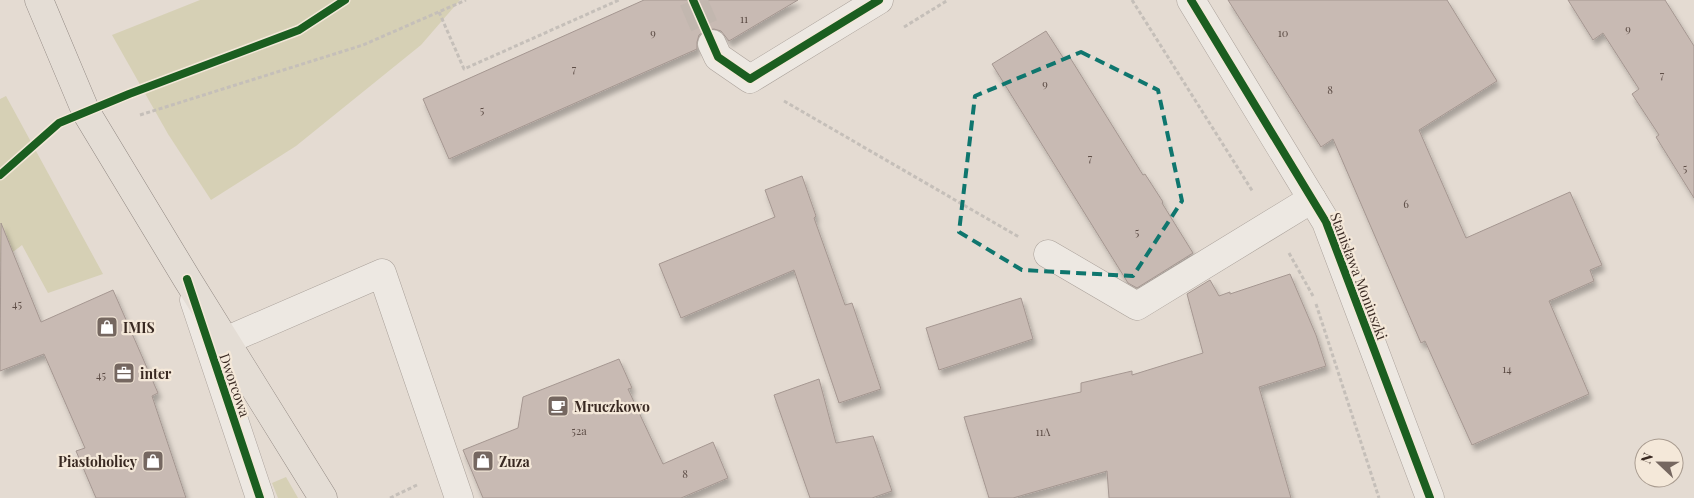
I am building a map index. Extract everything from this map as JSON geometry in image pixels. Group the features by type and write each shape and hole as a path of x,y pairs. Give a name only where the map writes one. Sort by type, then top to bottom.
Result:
{"main road":[{"name":"Dworcowa","path":"39,0 86,112 323,498"}],"street":[{"path":"712,44 718,57 750,79 879,0"},
{"name":"Stanisława Moniuszki","path":"1191,0 1326,222 1430,498"},
{"path":"1048,254 1137,306 1312,199"},
{"path":"225,341 382,273 459,498"},
{"name":"Dworcowa","path":"187,279 260,498"}],"path":[{"path":"140,115 363,45 466,0"},
{"path":"439,12 464,69 619,0"},
{"path":"1132,0 1273,223 1312,294 1379,498"},
{"path":"750,79 785,102 1048,254"}],"highlighted area":[{"path":"1081,52 1158,90 1182,201 1133,276 1022,270 959,232 975,96"}],"shaded area":[{"path":"200,0 460,0 421,45 296,146 211,200 168,134 112,35"},
{"path":"6,96 103,274 48,293 22,245 0,262 0,99"},
{"path":"286,477 298,498 278,498 272,483"}],"building":[{"path":"644,0 798,0 729,41 721,31 714,29 706,30 699,35 697,49 449,159 423,99"},
{"path":"1228,0 1447,0 1497,81 1419,130 1466,238 1570,192 1602,265 1590,270 1594,281 1549,301 1589,394 1472,445 1425,341 1421,343 1333,139 1321,147"},
{"path":"1568,0 1665,0 1694,46 1694,198 1656,137 1659,135 1632,94 1639,89 1603,33 1593,40"},
{"path":"1046,31 1064,59 1069,56 1143,175 1145,174 1163,202 1193,253 1137,288 1128,283 992,64"},
{"path":"802,176 816,216 814,218 845,305 852,303 881,389 839,403 794,270 681,318 659,264 775,217 765,190"},
{"path":"1,223 41,322 113,290 158,393 152,396 186,498 96,498 76,451 85,448 44,354 0,371"},
{"path":"1290,274 1316,335 1326,366 1259,387 1291,498 1109,498 1107,471 1013,498 989,498 964,417 1081,392 1081,383 1132,371 1132,375 1203,353 1187,294 1210,280 1219,296"},
{"path":"1021,298 1033,339 939,370 926,328"},
{"path":"619,359 632,388 628,389 663,464 713,442 728,478 681,498 483,498 463,450 518,428 523,397"},
{"path":"819,379 836,443 873,436 892,491 872,498 810,498 774,395"}],"tunnel":[{"path":"693,0 712,44"}],"cycle path":[{"path":"0,175 59,123 129,94 299,30 345,0"},
{"path":"693,0 718,57 750,79 879,0"},
{"path":"1191,0 1326,222 1430,498"},
{"path":"187,279 260,498"}],"place":[{"name":"IMIS","path":"107,327"},
{"name":"inter","path":"124,373"},
{"name":"Mruczkowo","path":"558,406"},
{"name":"Piastoholicy","path":"153,461"},
{"name":"Zuza","path":"483,461"}]}
